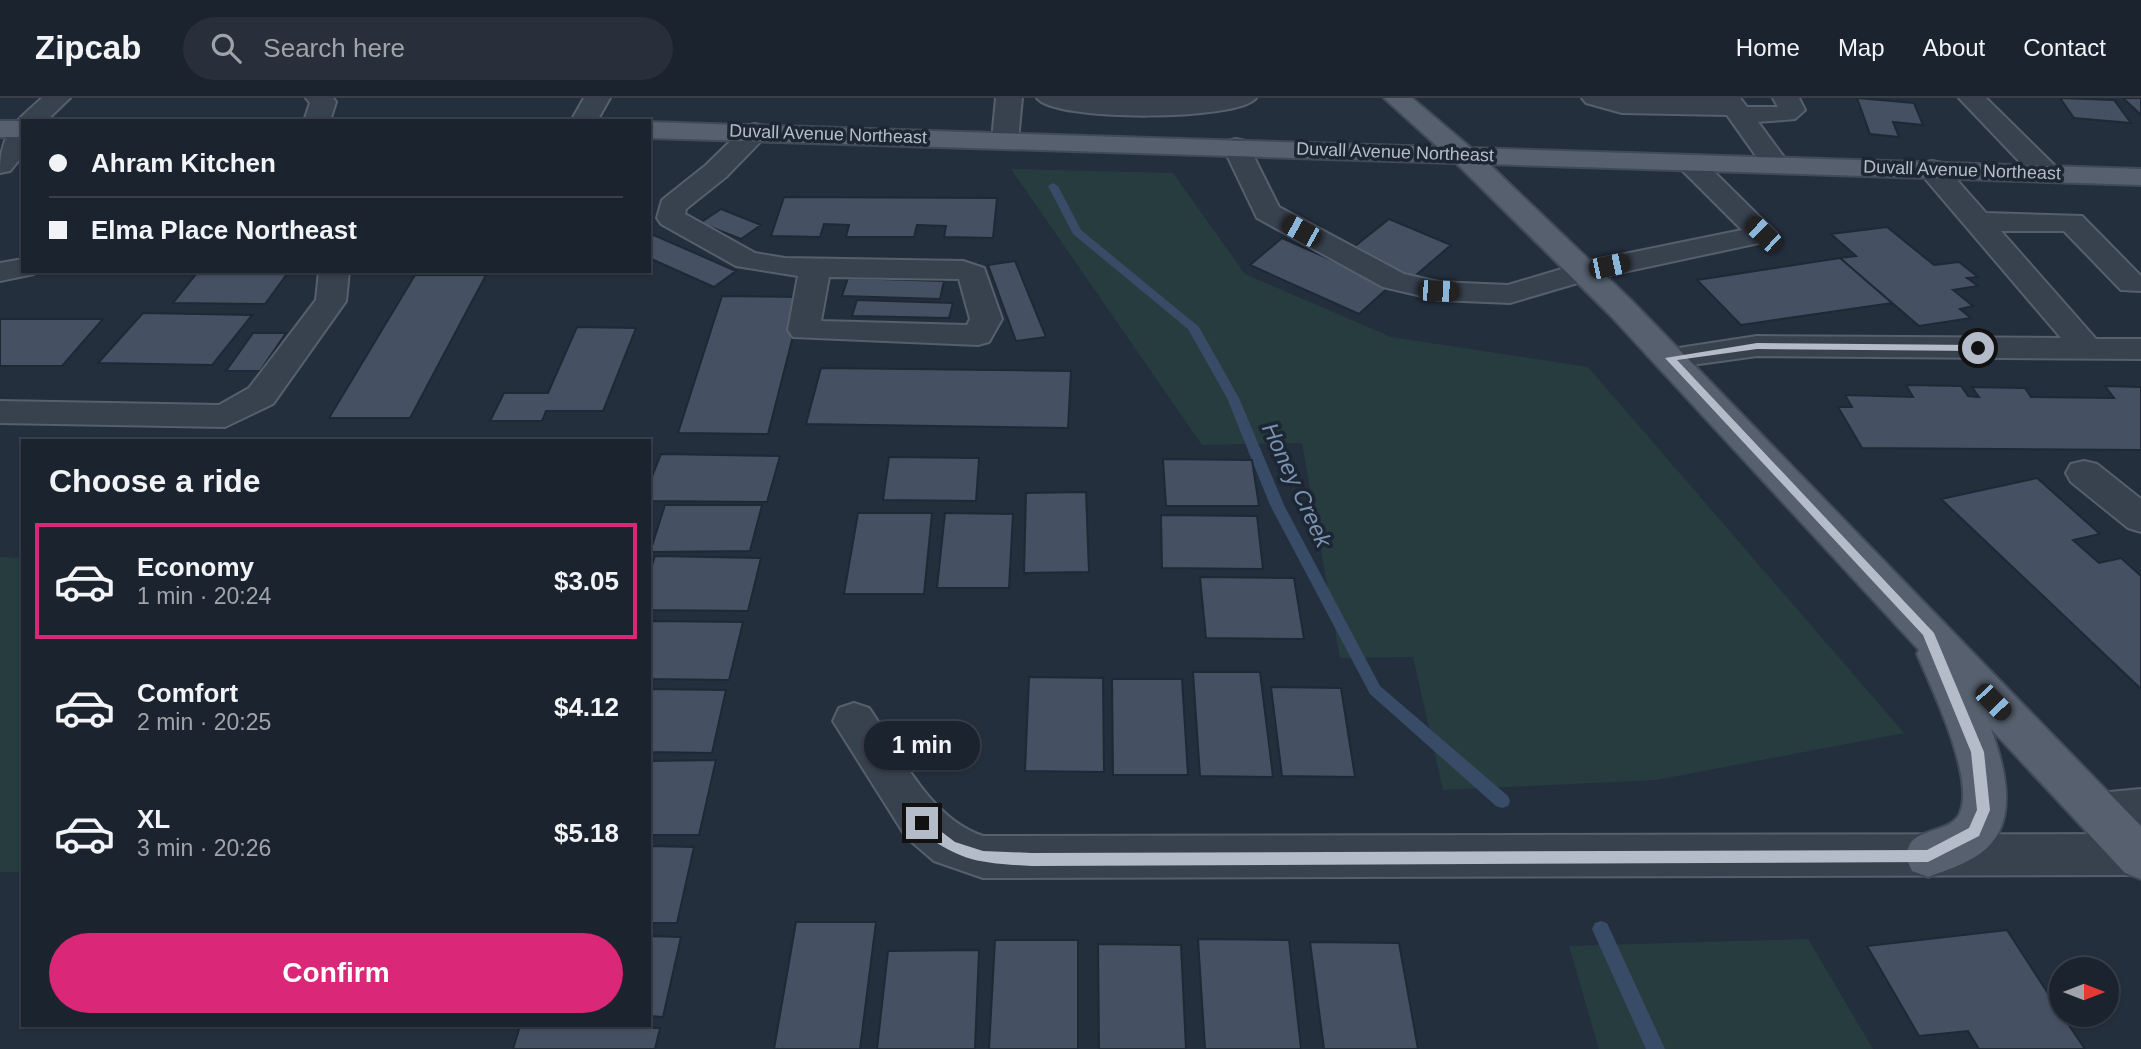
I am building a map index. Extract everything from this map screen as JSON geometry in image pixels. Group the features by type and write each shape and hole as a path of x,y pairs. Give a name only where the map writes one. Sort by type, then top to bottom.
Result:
{"main road":[{"path":"1397,98 1463,153 1585,271 1928,633 2120,811 2139,857"},
{"path":"0,129 21,128"},
{"name":"Duvall Avenue Northeast","path":"651,130 1463,153 2141,177"},
{"path":"1928,633 1978,752 1984,810 1974,832 1928,856"}],"street":[{"path":"33,119 57,98"},
{"path":"318,119 323,102 319,98"},
{"path":"585,119 597,98"},
{"path":"1005,140 1009,98"},
{"path":"1050,98 1072,106 1209,106 1243,98"},
{"path":"1595,98 1622,105 1734,107 1786,114 1792,110 1786,98"},
{"path":"1972,98 2046,173"},
{"path":"1734,107 1776,164"},
{"path":"0,165 8,158 21,132"},
{"path":"755,132 716,171 660,210 746,260 785,267 963,270 972,274 986,319 978,335 804,330 815,268"},
{"path":"1236,147 1267,212 1394,281 1438,291 1510,294 1585,271 1763,234 1688,161"},
{"path":"1932,169 2088,348"},
{"path":"1978,222 2072,222 2132,284"},
{"path":"0,272 21,268"},
{"path":"0,412 225,416 261,396 331,301 334,273"},
{"path":"1670,358 1757,346 2141,349"},
{"path":"2084,473 2141,519"},
{"path":"854,721 922,823 950,846 983,857 2139,857"}],"green space":[{"path":"1011,169 1173,173 1245,274 1391,337 1588,367 1904,733 1656,780 1443,790 1413,657 1340,658 1302,443 1202,445"},
{"path":"0,557 21,558 21,872 0,872"},
{"path":"1808,939 1873,1049 1599,1049 1569,946"}],"building":[{"path":"1857,98 1914,103 1923,125 1893,122 1899,137 1870,134"},
{"path":"2060,98 2114,100 2131,123 2074,118"},
{"path":"2123,98 2141,98 2141,115"},
{"path":"784,197 997,198 993,238 944,237 946,226 917,225 914,237 846,237 849,225 824,224 820,237 771,236"},
{"path":"721,209 761,225 741,239 700,223"},
{"path":"1389,219 1451,245 1408,282 1345,254"},
{"path":"1887,227 1934,265 1959,262 1978,277 1967,278 1978,286 1953,290 1973,306 1960,309 1971,318 1919,326 1840,258 1856,256 1831,234"},
{"path":"651,234 736,271 714,287 651,259"},
{"path":"1282,238 1390,286 1359,314 1250,265"},
{"path":"1840,258 1892,303 1741,325 1697,280"},
{"path":"1015,261 1046,337 1016,341 988,265"},
{"path":"197,273 287,274 265,304 173,303"},
{"path":"415,275 486,275 410,418 329,418"},
{"path":"848,278 944,281 940,299 842,296"},
{"path":"722,296 803,297 768,434 678,433"},
{"path":"857,300 953,303 949,318 852,316"},
{"path":"143,313 252,315 212,365 98,363"},
{"path":"0,319 103,319 62,366 0,366"},
{"path":"577,327 636,328 603,411 546,411 542,421 490,421 504,393 548,393"},
{"path":"253,333 286,333 260,371 226,371"},
{"path":"821,368 1071,371 1068,428 806,424"},
{"path":"1906,385 1961,386 1968,396 1979,397 1972,387 2025,388 2031,397 2114,398 2105,386 2141,387 2141,450 1862,448 1838,407 1852,407 1845,395 1913,397"},
{"path":"661,454 780,456 767,502 651,501 651,479"},
{"path":"889,457 979,458 976,501 883,500"},
{"path":"1163,459 1252,460 1259,506 1166,506"},
{"path":"2037,478 2100,534 2073,540 2099,563 2121,558 2141,576 2141,689 1941,499"},
{"path":"1086,492 1089,572 1024,573 1026,493"},
{"path":"665,505 762,505 750,551 651,552"},
{"path":"858,513 932,513 924,594 844,594"},
{"path":"945,513 1013,514 1009,588 937,588"},
{"path":"1161,515 1257,516 1263,569 1162,568"},
{"path":"655,556 761,558 748,611 651,610 651,568"},
{"path":"1200,577 1294,578 1304,639 1206,638"},
{"path":"651,621 743,622 729,680 651,679"},
{"path":"1193,672 1260,672 1273,777 1200,776"},
{"path":"1029,677 1103,678 1104,772 1025,771"},
{"path":"1112,679 1182,679 1188,775 1113,775"},
{"path":"1271,687 1341,688 1355,777 1282,776"},
{"path":"651,689 726,690 712,753 651,752"},
{"path":"716,760 699,835 651,835 651,761"},
{"path":"651,846 694,847 677,923 651,923"},
{"path":"796,922 876,922 860,1049 774,1049"},
{"path":"2007,930 2049,995 2049,1027 2070,1027 2085,1049 1979,1049 1968,1031 1919,1036 1867,946"},
{"path":"651,936 681,937 663,1017 651,1016"},
{"path":"1198,939 1289,940 1301,1049 1205,1049"},
{"path":"995,940 1078,940 1078,1049 989,1049"},
{"path":"1310,942 1399,943 1418,1049 1324,1049"},
{"path":"1098,944 1181,945 1186,1049 1099,1049"},
{"path":"979,950 975,1049 877,1049 888,951"},
{"path":"520,1027 660,1028 655,1049 513,1049"}],"waterway":[{"name":"Honey Creek","path":"1053,186 1077,232 1193,327 1233,398 1277,505 1375,690 1502,801"},
{"name":"Honey Creek","path":"1601,929 1656,1049"}],"route":[{"path":"922,823 950,846 983,857 1032,859 1928,856 1974,832 1984,810 1983,779 1978,752 1928,633 1670,358 1757,346 1978,348"}]}
